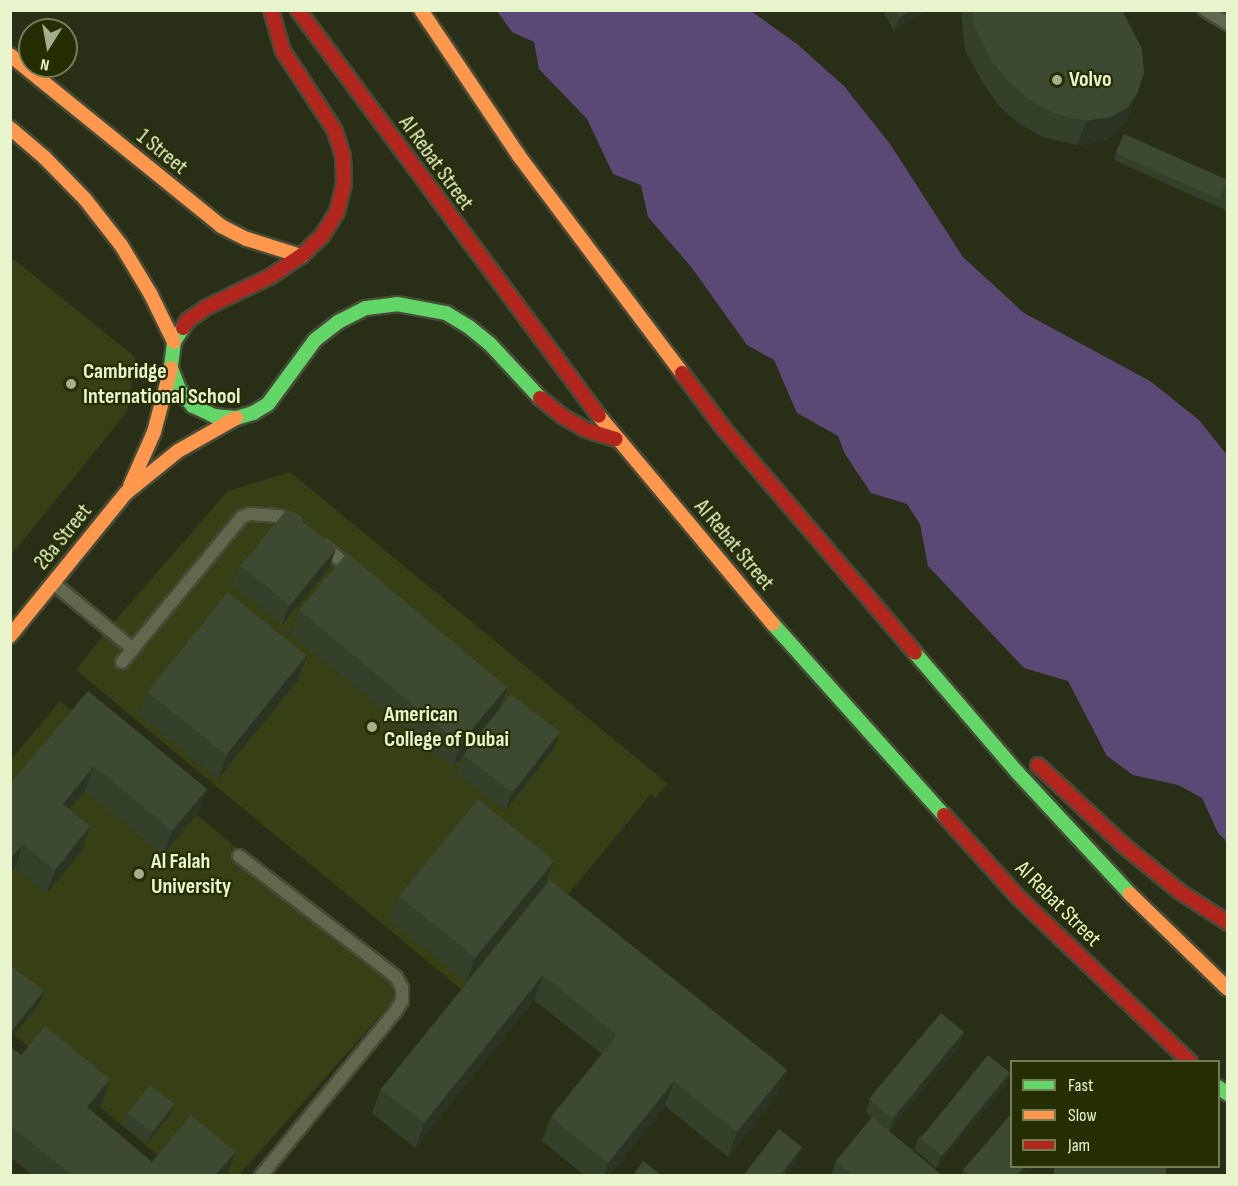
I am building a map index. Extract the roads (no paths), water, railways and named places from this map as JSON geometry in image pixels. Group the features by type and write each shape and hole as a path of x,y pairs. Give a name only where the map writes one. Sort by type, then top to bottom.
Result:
{"main road":[{"path":"174,342 187,321 193,316 272,276 301,256 322,236 337,212 344,184 343,156 334,129 283,51 271,10"},
{"name":"Al Rebat Street","path":"298,10 446,213 616,439 818,676 1019,898 1188,1060"},
{"path":"421,10 519,156 724,429 1017,772 1126,890 1227,989"},
{"name":"1 Street","path":"10,56 222,226 256,243 301,256"},
{"path":"10,128 45,158 85,199 121,245 151,295 174,342"},
{"name":"28a Street","path":"10,636 126,493 178,451 236,418 253,413 268,404 308,348 338,322 366,308 397,304 419,306 446,313 469,327 490,344 534,393 555,411 586,430 616,439"},
{"name":"28a Street","path":"126,493 154,432 171,368 174,342"},
{"path":"171,368 179,389 193,406 213,416 236,418"},
{"path":"904,638 991,720"},
{"path":"1026,753 1122,844 1179,891 1227,923"}],"lane":[{"path":"1205,10 1227,24"},
{"path":"122,662 242,517 250,514 279,516 293,522 362,578"},
{"path":"53,583 133,649"},
{"path":"239,855 396,977 402,988 402,1001 395,1012 261,1176"}],"place":[{"name":"Volvo","path":"1057,80"},
{"name":"Cambridge International School","path":"71,384"},
{"name":"American College of Dubai","path":"372,727"},
{"name":"Al Falah University","path":"139,874"}]}
